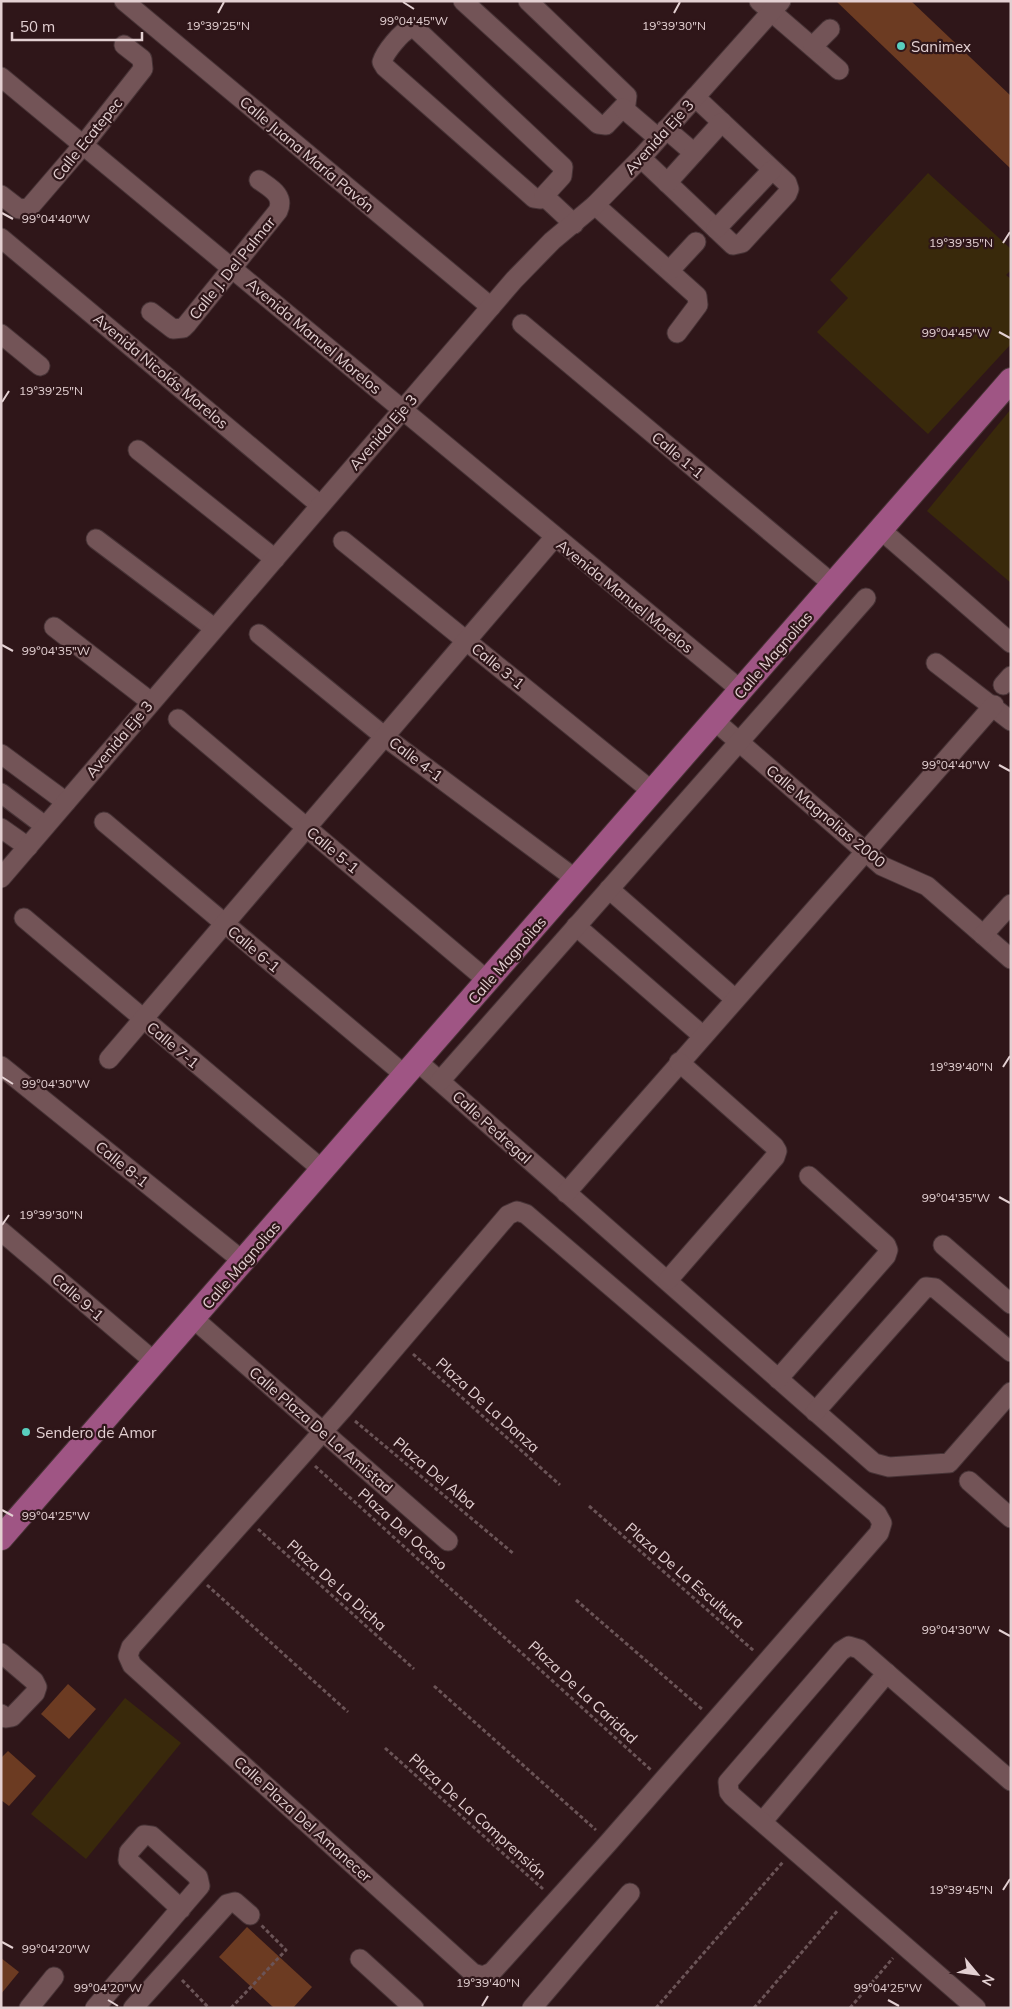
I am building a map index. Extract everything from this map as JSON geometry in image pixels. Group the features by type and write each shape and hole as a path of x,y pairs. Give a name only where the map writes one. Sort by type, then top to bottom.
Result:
{"main road":[{"name":"Calle Magnolias","path":"1,1538 742,692 1011,380"}],"street":[{"name":"Calle Juana María Pavón","path":"124,1 491,307"},
{"path":"463,1 598,124 606,125 623,108 627,101 625,94 528,1"},
{"name":"Avenida Eje 3","path":"1,878 532,259 595,205 640,158 695,97 770,5"},
{"path":"770,5 839,70"},
{"path":"411,28 417,30 561,165 564,170 562,176 544,196 539,200 534,198 385,67 382,62 384,56 406,31 411,28"},
{"path":"813,46 830,30"},
{"name":"Calle Ecatepec","path":"1,195 19,209 29,208 84,144 143,69 142,59 124,45"},
{"name":"Avenida Manuel Morelos","path":"1,77 84,144 554,538 742,692"},
{"path":"640,158 733,245 742,243 789,192 789,186 695,97"},
{"path":"623,108 694,153"},
{"path":"667,183 722,122"},
{"path":"716,229 772,170"},
{"name":"Calle J. Del Palmar","path":"151,312 173,329 183,328 280,206 279,196 259,180"},
{"path":"544,196 574,224"},
{"path":"595,205 694,292 698,301 695,310 677,334"},
{"name":"Avenida Nicolás Morelos","path":"2,239 320,505"},
{"path":"670,270 696,242"},
{"name":"Calle 1-1","path":"522,324 834,585"},
{"path":"1,334 40,366"},
{"path":"138,450 275,559"},
{"path":"881,530 1011,643"},
{"path":"109,1058 223,923 468,642 554,538"},
{"path":"96,539 214,628"},
{"name":"Calle 3-1","path":"343,541 653,792"},
{"path":"440,1081 866,598"},
{"path":"54,627 151,702"},
{"name":"Calle 4-1","path":"259,634 385,737 577,880"},
{"path":"936,663 1011,721"},
{"path":"566,1193 679,1062 994,706"},
{"name":"Calle 5-1","path":"178,719 488,981"},
{"name":"Calle Magnolias 2000","path":"715,721 865,851 889,870 927,886 1011,959"},
{"path":"1,754 66,802"},
{"path":"1,793 45,826"},
{"name":"Calle 6-1","path":"104,822 223,923 412,1069"},
{"path":"1,828 28,847"},
{"path":"609,889 735,999"},
{"path":"983,935 1011,904"},
{"name":"Calle 7-1","path":"24,918 324,1171"},
{"path":"576,926 703,1036"},
{"path":"668,1280 775,1157 777,1151 774,1146 679,1062"},
{"name":"Calle 8-1","path":"1,1066 244,1262"},
{"name":"Calle Pedregal","path":"412,1069 440,1081 566,1193 668,1280 778,1379"},
{"path":"809,1176 886,1245 888,1250 886,1256 778,1379 870,1460 879,1465 949,1463 1011,1392"},
{"path":"194,1574 342,1410 508,1215 512,1212 522,1211 878,1514 882,1523 879,1533 557,1901"},
{"name":"Calle 9-1","path":"1,1231 156,1363"},
{"path":"943,1245 1011,1304"},
{"path":"815,1412 926,1287 935,1288 1011,1352"},
{"name":"Calle Plaza De La Amistad","path":"194,1319 448,1541"},
{"path":"969,1482 1009,1512"},
{"name":"Calle Plaza Del Amanecer","path":"194,1574 131,1647 128,1656 132,1665 473,1973 483,1976 492,1972 557,1901"},
{"path":"976,2008 729,1792 728,1782 845,1648 849,1646 859,1649 1011,1782"},
{"path":"1,1654 34,1681 37,1687 35,1693 12,1717 6,1718 1,1714"},
{"path":"762,1821 887,1673"},
{"path":"532,2008 630,1893"},
{"path":"133,2008 226,1904 235,1902 250,1915"},
{"path":"95,2008 181,1908"},
{"path":"360,1959 414,2008"},
{"path":"29,2008 54,1977"}],"path":[{"name":"Plaza De La Danza","path":"400,1342 560,1485"},
{"name":"Plaza Del Alba","path":"342,1410 514,1554"},
{"name":"Plaza Del Ocaso","path":"302,1454 488,1621"},
{"name":"Plaza De La Escultura","path":"589,1506 766,1662"},
{"name":"Plaza De La Dicha","path":"245,1518 414,1669"},
{"path":"194,1574 348,1712"},
{"path":"576,1600 715,1720"},
{"name":"Plaza De La Caridad","path":"488,1621 663,1781"},
{"path":"434,1686 609,1842"},
{"name":"Plaza De La Comprensión","path":"385,1748 557,1901"},
{"path":"656,2008 794,1848"},
{"path":"754,2008 850,1896"},
{"path":"231,2008 286,1950 250,1915"},
{"path":"850,2008 905,1944"},
{"path":"169,1967 209,2008"}],"shaded area":[{"path":"928,173 1011,249 1011,270 1006,275 1011,279 1011,344 928,434 817,332 848,298 830,280"},
{"path":"1011,409 1011,583 927,511"},
{"path":"125,1698 181,1743 86,1859 31,1814"}],"building":[{"path":"836,1 911,1 1011,96 1011,169"},
{"path":"68,1684 96,1709 69,1739 41,1714"},
{"path":"8,1751 36,1776 9,1806 1,1800 1,1758"},
{"path":"247,1927 312,1987 293,2008 274,2008 219,1957"},
{"path":"1,1958 19,1972 1,1994"}],"place":[{"name":"Sanimex","path":"901,46"},
{"name":"Sendero de Amor","path":"26,1432"}]}
